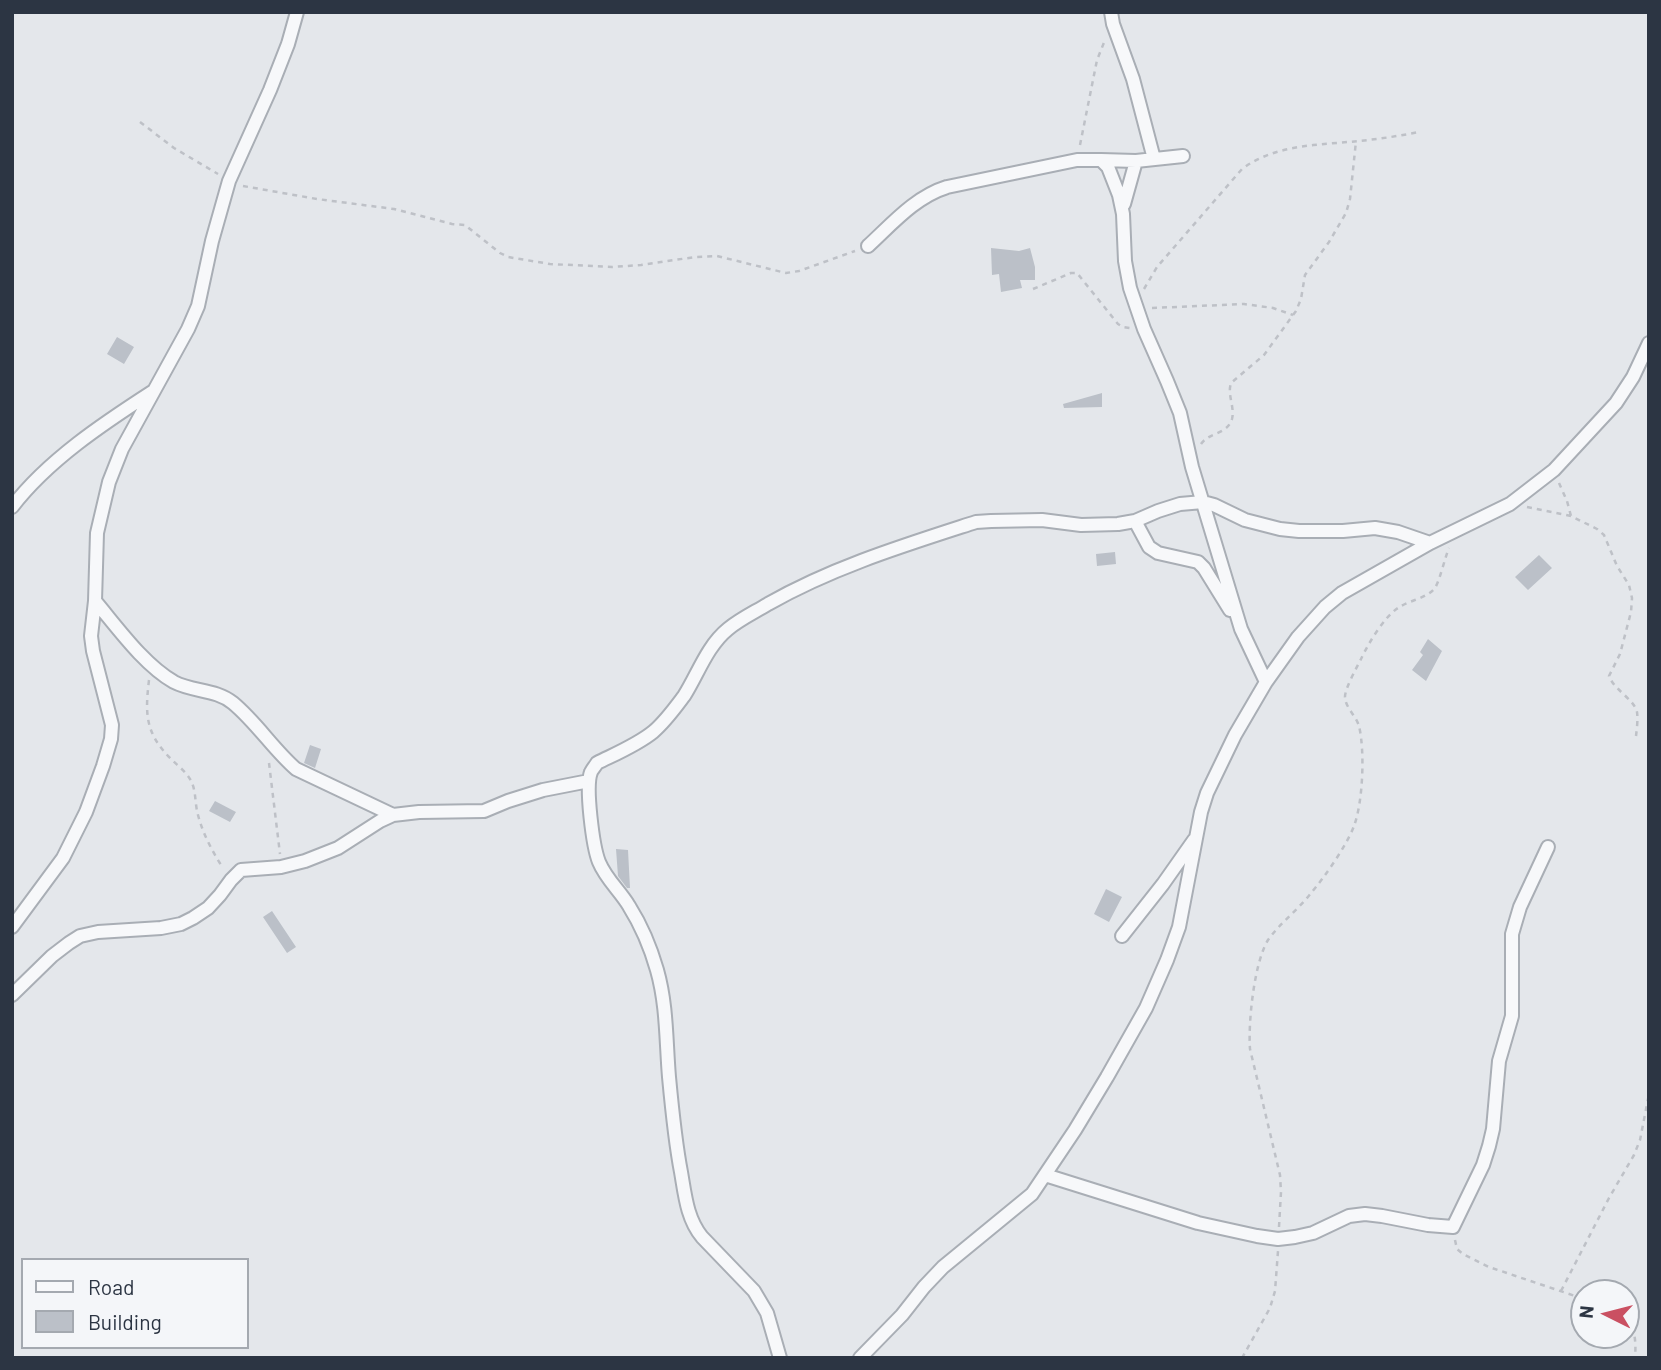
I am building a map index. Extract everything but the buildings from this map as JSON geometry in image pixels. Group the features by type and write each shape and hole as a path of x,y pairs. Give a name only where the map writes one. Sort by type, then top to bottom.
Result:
{"street":[{"path":"12,927 63,858 86,812 111,739 112,725 91,636 97,533 105,495 122,449 198,306 229,181 271,89 297,12"},
{"path":"1112,18 1133,79 1154,159"},
{"path":"868,246 913,204 932,191 1077,160 1136,161 1184,156"},
{"path":"1101,160 1108,167 1119,195 1130,288 1144,329 1180,414 1192,467 1241,629"},
{"path":"1123,215 1126,192 1136,161"},
{"path":"860,1358 943,1267 1032,1194 1107,1077 1146,1008 1179,927 1207,793 1235,735 1266,682 1312,620 1334,599 1430,544 1510,504 1553,470 1615,403 1633,377 1649,343"},
{"path":"12,507 56,462 117,415 155,390"},
{"path":"780,1358 767,1313 754,1291 697,1231 687,1208 675,1141 663,995 639,927 629,906 604,872 594,843 589,781 597,763 651,733 666,720 711,648 728,629 790,592 825,575 976,523 1042,520 1081,526 1118,524 1135,521 1180,504 1203,502 1245,520 1280,529 1334,531 1376,528 1398,532 1430,544"},
{"path":"1135,521 1149,547 1158,553 1198,562 1204,568 1241,629 1266,682"},
{"path":"95,601 160,673 176,683 207,690 232,702 296,769 393,815"},
{"path":"12,995 52,956 80,936 181,924 208,908 241,870 281,867 305,861 338,848 393,815 484,811 543,790 589,781"},
{"path":"1122,936 1198,834"},
{"path":"1045,1175 1198,1223 1278,1239 1313,1233 1349,1216 1365,1214 1453,1227 1483,1165 1489,1146 1499,1060 1512,1016 1512,934 1520,907 1548,847"}],"path":[{"path":"1077,160 1097,60 1112,18"},
{"path":"140,122 174,148 242,186 394,209 465,225 508,257 550,264 612,267 717,256 786,273 799,271 868,246"},
{"path":"1293,315 1273,308 1244,304 1137,307 1157,267 1242,169 1255,159 1317,144 1390,138 1419,132"},
{"path":"1192,467 1202,442 1208,436 1227,428 1232,418 1229,388 1231,383 1264,355 1293,315 1301,299 1305,275 1346,213 1356,141"},
{"path":"1033,289 1077,273 1118,324 1131,329 1144,329"},
{"path":"1553,470 1571,516"},
{"path":"1510,504 1571,516 1597,529 1604,536 1629,586 1632,598 1620,654 1609,676 1616,689 1636,708 1636,736"},
{"path":"1242,1358 1270,1308 1275,1291 1281,1192 1280,1175 1250,1049 1251,1015 1257,976 1266,944 1312,893 1354,827 1363,752 1359,724 1346,701 1345,692 1362,656 1389,615 1435,587 1455,531"},
{"path":"152,665 147,703 148,724 158,745 193,783 198,813 209,845 231,880"},
{"path":"269,741 281,867"},
{"path":"1561,1291 1634,1155 1640,1140 1649,1094"},
{"path":"1453,1227 1457,1249 1463,1254 1489,1267 1570,1294"}]}
